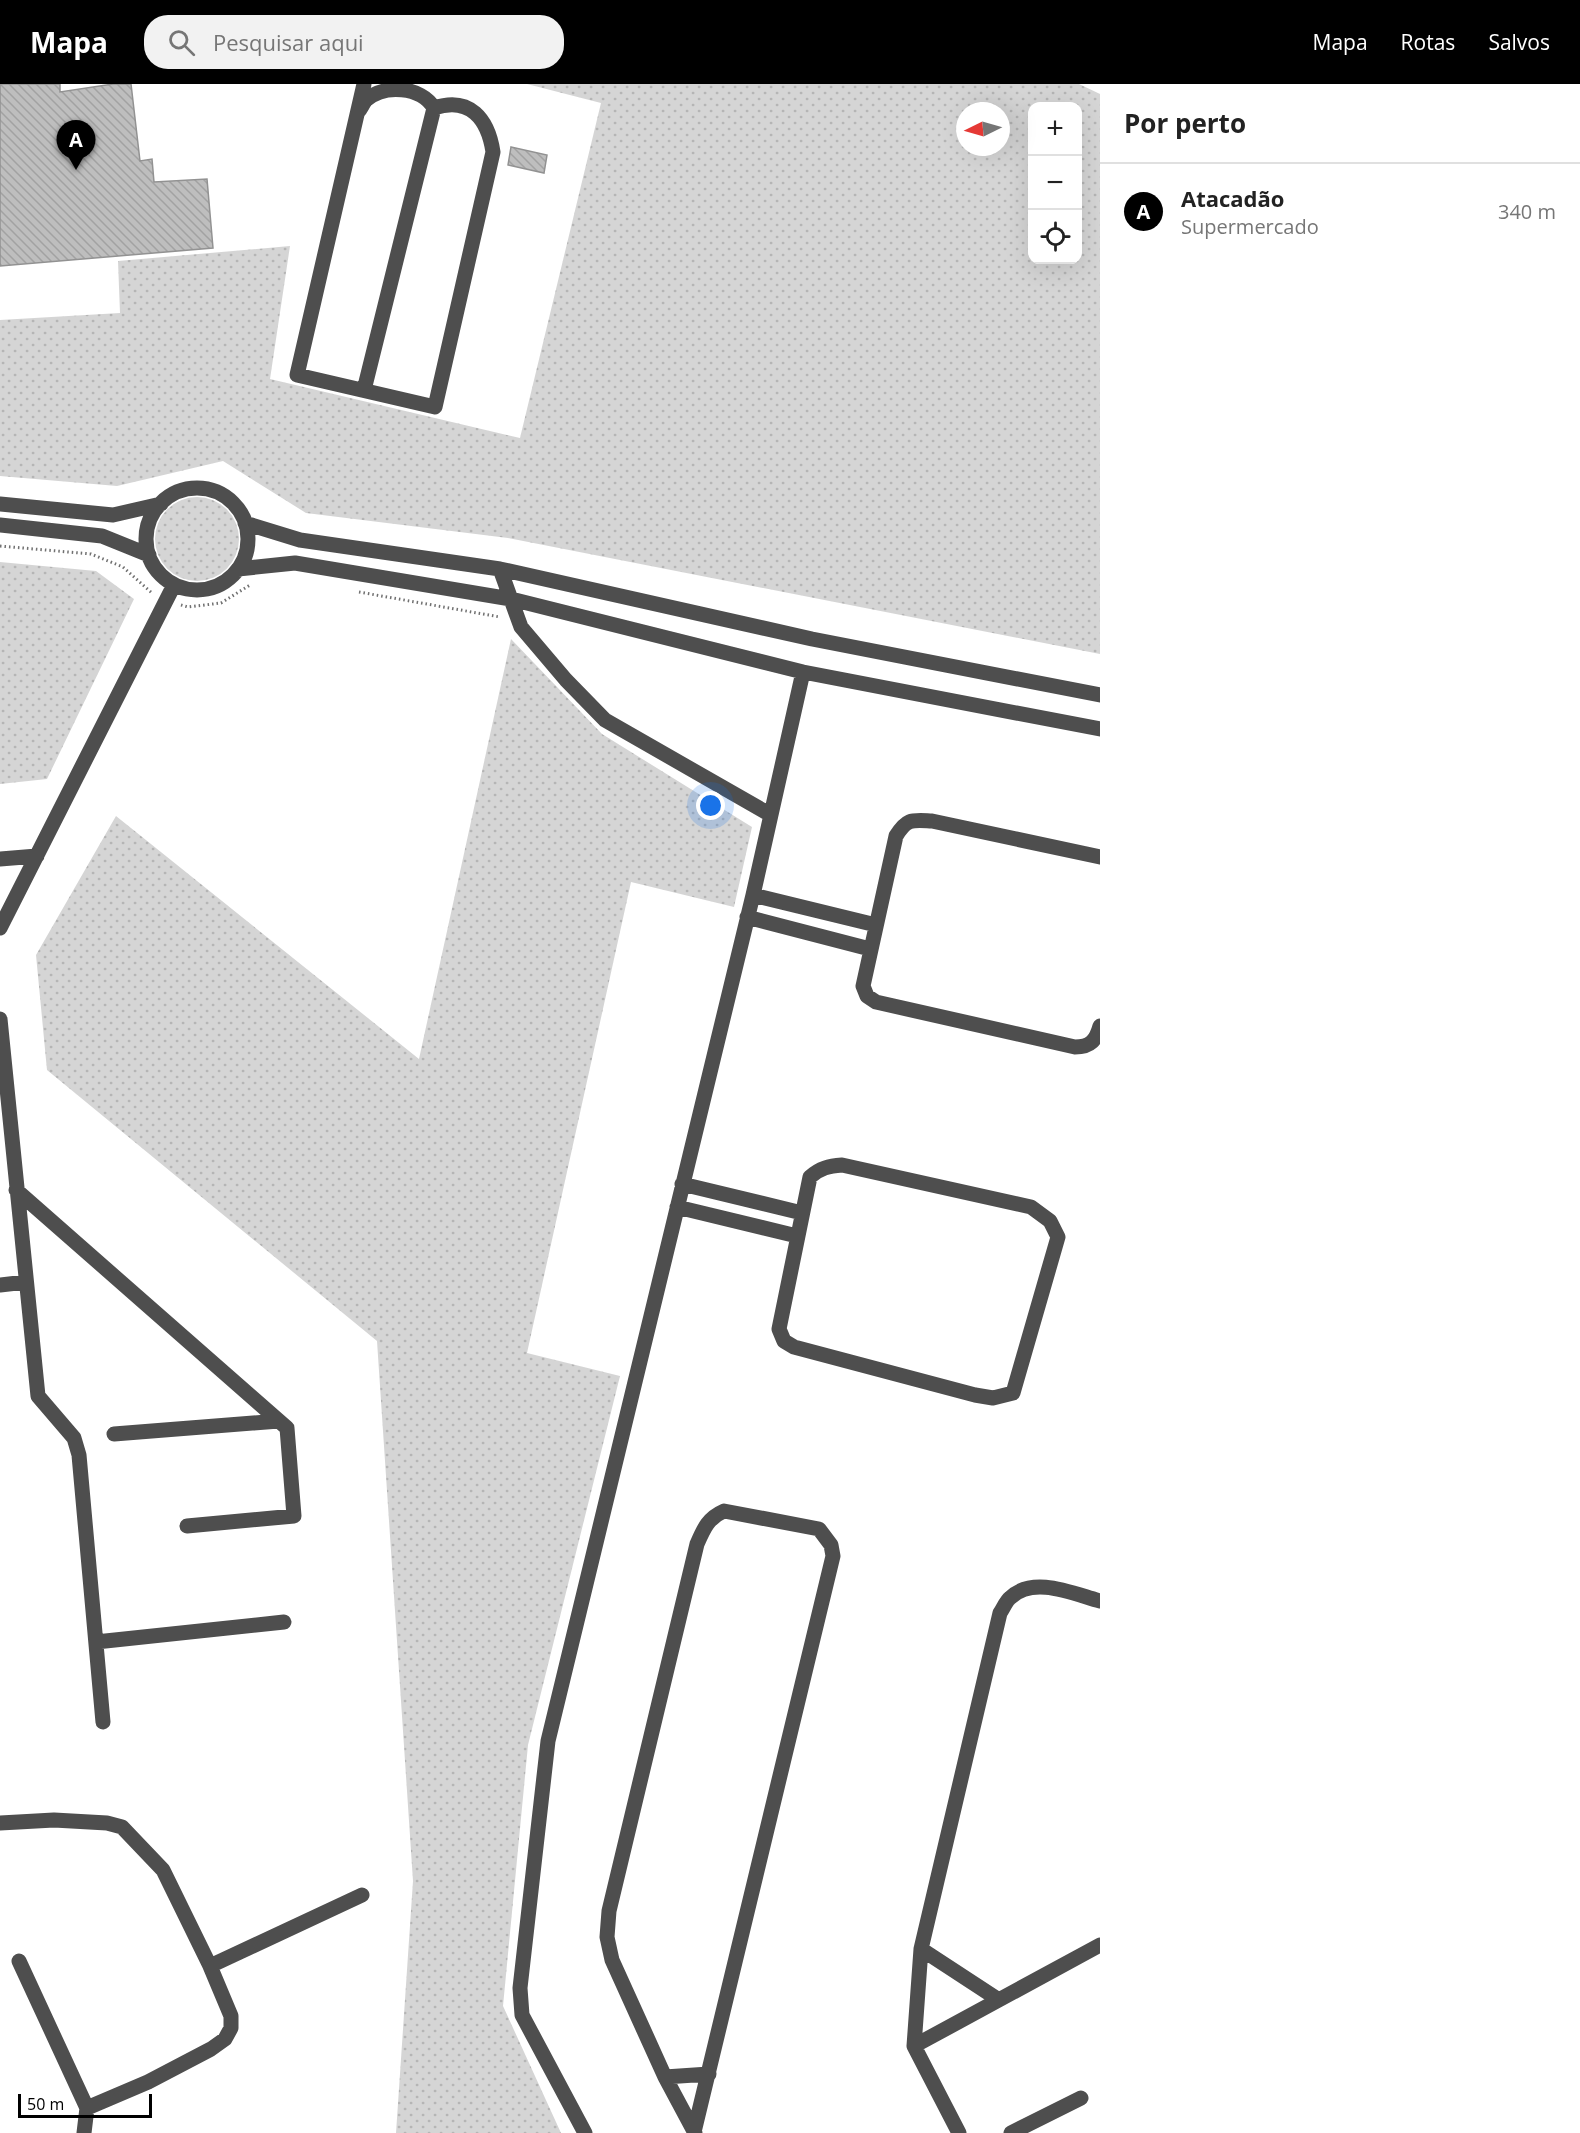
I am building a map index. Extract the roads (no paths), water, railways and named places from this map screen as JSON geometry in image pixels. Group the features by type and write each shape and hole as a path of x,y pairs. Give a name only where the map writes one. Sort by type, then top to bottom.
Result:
{"street":[{"path":"364,84 297,375 435,407 493,152 491,135 484,122 472,111 447,103 434,108"},
{"path":"358,112 379,88 400,88 416,92 429,98 434,108 364,390"},
{"path":"201,488 215,492 228,499 238,510 245,523 248,539 245,555 238,569 228,580 215,587 200,590 174,585 162,576 149,555 146,541 147,528 153,515 161,504 179,492 201,488"},
{"path":"0,504 113,515 161,504"},
{"path":"245,523 300,540 500,570 812,639 1100,695"},
{"path":"0,525 102,536 149,555"},
{"path":"238,569 295,563 511,599 803,672 1100,729"},
{"path":"500,570 521,627 566,680 605,720 771,815"},
{"path":"0,927 174,585"},
{"path":"585,2133 522,2015 519,1988 548,1741 753,895 803,672"},
{"path":"1100,857 932,821 910,820 903,824 896,836 862,986 867,996 876,1002 1075,1047 1091,1044 1096,1039 1100,1026"},
{"path":"0,859 37,856"},
{"path":"753,895 876,925"},
{"path":"747,917 870,949"},
{"path":"0,1019 38,1396 74,1438 79,1455 103,1722"},
{"path":"842,1165 1031,1206 1050,1221 1058,1238 1013,1393 993,1398 975,1395 794,1347 784,1341 779,1329 797,1236 810,1177 818,1170 830,1166 842,1165"},
{"path":"682,1184 802,1214"},
{"path":"16,1190 287,1428 294,1516 187,1526"},
{"path":"677,1207 797,1236"},
{"path":"0,1285 26,1282"},
{"path":"114,1434 279,1421"},
{"path":"724,1510 819,1529 831,1545 833,1556 694,2132 665,2077 612,1960 607,1937 609,1911 697,1544 704,1527 712,1516 724,1510"},
{"path":"959,2133 914,2046 921,1949 1000,1614 1010,1598 1031,1587 1047,1588 1100,1601"},
{"path":"96,1642 284,1622"},
{"path":"0,1823 54,1820 107,1822 122,1827 163,1870 183,1906 231,2016 231,2028 225,2039 211,2049 148,2082 87,2108"},
{"path":"210,1966 362,1895"},
{"path":"914,2046 1100,1945"},
{"path":"921,1949 999,2000"},
{"path":"20,1961 87,2108 84,2133"},
{"path":"665,2077 709,2074"},
{"path":"1011,2133 1081,2098"}],"place":[{"name":"Atacadão","path":"76,170"}]}
